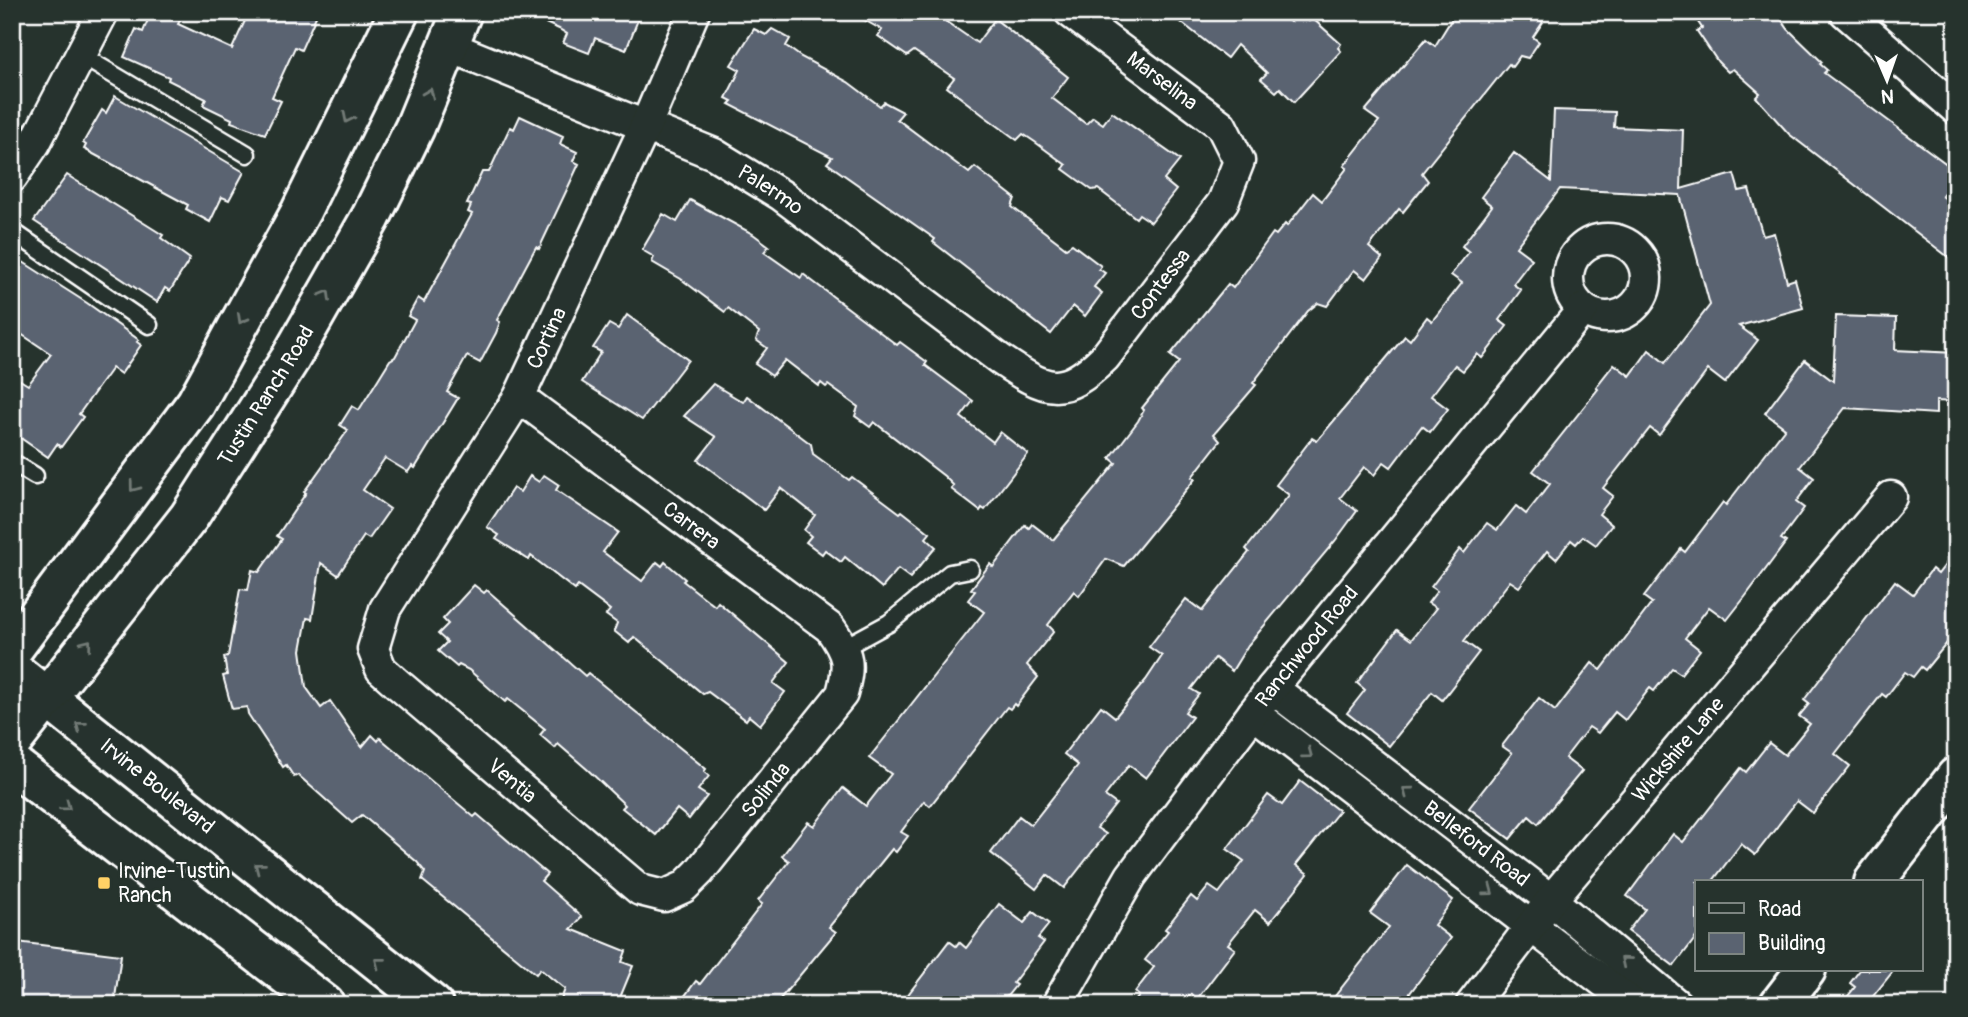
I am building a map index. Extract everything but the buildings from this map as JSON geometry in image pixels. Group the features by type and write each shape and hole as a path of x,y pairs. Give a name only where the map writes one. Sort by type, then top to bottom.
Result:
{"main road":[{"path":"12,650 196,403 302,211 399,12"},
{"name":"Tustin Ranch Road","path":"12,742 188,517 290,359 371,217 415,127 455,29"},
{"name":"Irvine Boulevard","path":"12,670 433,1005"},
{"path":"12,764 325,1005"},
{"path":"1876,880 1956,777"},
{"path":"1779,1005 1804,972"}],"street":[{"path":"12,177 35,143 103,12"},
{"name":"Cortina","path":"373,649 385,609 519,397 646,125 694,12"},
{"name":"Marselina","path":"1070,12 1221,125 1239,162"},
{"path":"1845,12 1956,109"},
{"name":"Palermo","path":"455,29 646,125 714,155 781,195 1001,360 1032,380 1059,388"},
{"name":"Contessa","path":"1059,388 1084,377 1105,357 1223,202 1239,162"},
{"name":"Ranchwood Road","path":"1057,1005 1131,876 1253,713 1583,309"},
{"name":"Carrera","path":"519,397 830,628 846,658"},
{"name":"Wickshire Lane","path":"1471,1005 1551,900 1891,497"},
{"name":"Ventia","path":"373,649 381,668 398,685 640,890 664,896"},
{"name":"Solinda","path":"664,896 684,887 699,872 824,718 842,694 846,658"},
{"name":"Belleford Road","path":"1272,688 1551,900 1678,1005"},
{"name":"Belleford Road","path":"1253,713 1533,924 1634,1005"}],"lane":[{"path":"82,56 247,154"},
{"path":"12,231 149,325"},
{"path":"12,462 35,476"},
{"path":"846,658 950,573 970,569"}],"place":[{"name":"Irvine-Tustin Ranch","path":"104,883"}]}
